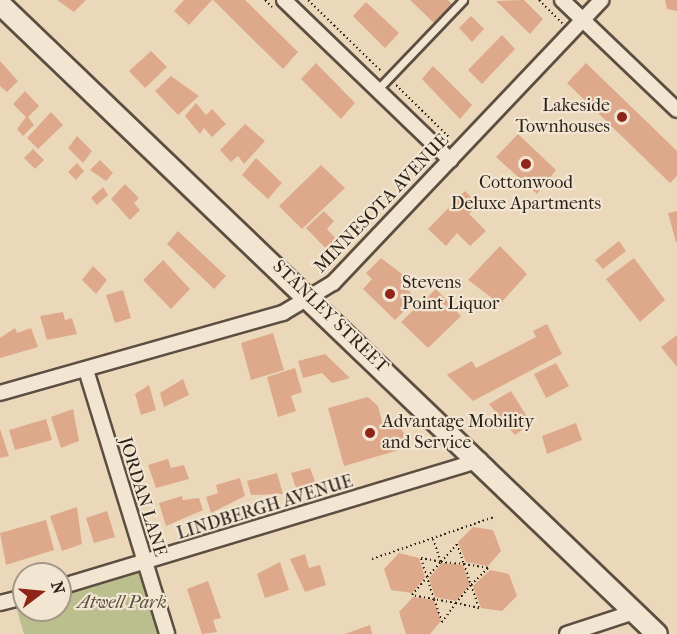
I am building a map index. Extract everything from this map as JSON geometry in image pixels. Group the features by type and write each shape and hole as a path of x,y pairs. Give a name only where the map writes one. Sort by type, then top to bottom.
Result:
{"street":[{"path":"284,0 450,160"},
{"path":"562,0 677,110"},
{"name":"MINNESOTA AVENUE","path":"0,393 284,313 311,297 342,275 602,0"},
{"name":"STANLEY STREET","path":"0,4 311,297 657,634"},
{"name":"JORDAN LANE","path":"86,370 167,634"},
{"name":"LINDBERGH AVENUE","path":"72,584 144,565 480,460"},
{"path":"567,634 634,612"}],"lane":[{"path":"378,89 463,0"}],"path":[{"path":"308,0 450,138"},
{"path":"539,0 562,23"},
{"path":"372,559 494,517"},
{"path":"433,538 441,562"},
{"path":"457,544 479,608 412,595 441,562 457,544"},
{"path":"421,558 464,564 488,568 471,585 442,622 421,558"}],"green space":[{"name":"Atwell Park","path":"144,565 166,634 24,634 20,622 72,622 72,584"}],"building":[{"path":"57,0 86,0 74,12"},
{"path":"184,0 212,0 189,25 174,11"},
{"path":"213,0 245,0 298,52 283,69"},
{"path":"410,0 448,0 452,4 434,23"},
{"path":"524,0 543,19 530,34 496,1"},
{"path":"665,0 677,0 677,11 667,9"},
{"path":"366,2 399,33 385,48 353,16"},
{"path":"471,16 484,29 472,42 459,28"},
{"path":"502,35 515,49 482,84 468,70"},
{"path":"151,51 167,67 145,88 129,71"},
{"path":"0,61 18,81 7,92 0,86"},
{"path":"316,63 355,103 341,119 301,79"},
{"name":"Lakeside Townhouses","path":"586,63 677,151 677,176 670,183 567,83"},
{"path":"433,66 472,105 460,119 422,79"},
{"path":"171,76 199,96 178,115 155,91"},
{"path":"25,91 39,106 28,117 34,125 23,136 17,129 26,117 13,104"},
{"path":"196,103 206,115 212,109 226,124 212,137 204,128 200,134 185,116"},
{"path":"51,112 63,125 38,149 27,138"},
{"path":"245,124 265,141 244,164 238,156 231,162 220,150"},
{"name":"Cottonwood Deluxe Apartments","path":"518,134 556,170 537,194 496,157"},
{"path":"77,136 92,151 83,163 68,148"},
{"path":"33,149 44,160 35,169 24,158"},
{"path":"256,158 282,183 268,199 242,175"},
{"path":"100,160 113,173 106,181 90,170"},
{"path":"77,163 84,171 76,180 68,172"},
{"path":"321,165 345,188 302,229 279,206"},
{"path":"125,184 139,198 134,203 140,210 130,220 111,199"},
{"path":"103,187 108,195 97,205 91,198"},
{"path":"465,191 478,204 469,214 486,231 470,246 457,233 446,246 428,229"},
{"path":"324,211 334,221 327,229 341,244 332,255 306,228"},
{"path":"677,211 677,242 676,242 668,213"},
{"path":"178,231 226,276 214,289 167,244"},
{"path":"619,241 626,251 603,269 595,260"},
{"path":"500,246 527,274 500,304 468,280"},
{"name":"Stevens Point Liquor","path":"381,258 411,281 406,288 416,299 395,320 363,289 372,279 366,273"},
{"path":"634,258 665,300 640,322 606,279"},
{"path":"163,260 190,289 171,309 143,280"},
{"path":"93,266 107,280 96,294 82,280"},
{"path":"436,289 461,316 428,348 401,322"},
{"path":"123,290 131,318 115,323 106,295"},
{"path":"63,312 65,320 72,318 77,334 47,340 40,316"},
{"path":"547,324 562,354 473,401 447,375 472,361 476,368 536,337 533,331"},
{"path":"15,328 17,333 31,328 38,347 0,358 0,338"},
{"path":"273,333 284,370 251,380 241,343"},
{"path":"677,335 677,367 661,347"},
{"path":"325,354 350,378 332,383 322,373 303,378 298,361"},
{"path":"556,363 569,386 546,398 534,374"},
{"path":"295,368 302,392 291,396 296,411 278,417 267,377"},
{"path":"183,379 189,395 164,407 160,393"},
{"path":"149,385 156,410 141,415 135,394"},
{"path":"511,391 531,423 515,435 489,404"},
{"name":"Advantage Mobility and Service","path":"368,397 378,406 384,429 398,425 413,446 344,466 328,408"},
{"path":"73,409 79,441 61,448 51,417"},
{"path":"46,419 52,440 15,450 9,430"},
{"path":"576,423 582,440 547,454 542,436"},
{"path":"0,429 9,456 0,458"},
{"path":"168,459 171,468 184,465 189,479 156,488 148,465"},
{"path":"310,468 316,484 298,494 291,473"},
{"path":"277,473 283,494 251,495 247,481"},
{"path":"240,478 245,496 211,513 206,497 218,493 216,485"},
{"path":"182,496 183,500 199,498 203,510 166,526 159,503"},
{"path":"77,507 82,544 62,551 50,516"},
{"path":"107,511 115,537 94,543 86,518"},
{"path":"46,520 54,550 6,565 0,533"},
{"path":"473,527 493,530 501,551 488,566 466,562 458,542"},
{"path":"399,553 419,558 425,577 412,593 391,590 384,569"},
{"path":"305,554 309,568 320,565 326,585 305,592 290,559"},
{"path":"280,562 289,590 265,598 257,574"},
{"path":"442,563 463,565 470,585 456,601 435,597 429,578"},
{"path":"490,570 509,574 517,596 502,611 481,608 473,586"},
{"path":"208,581 221,618 213,620 217,632 202,634 187,589"},
{"path":"413,597 434,600 441,621 430,634 406,634 399,612"},
{"path":"370,625 372,634 345,634"}],"place":[{"name":"Lakeside Townhouses","path":"622,117"},
{"name":"Cottonwood Deluxe Apartments","path":"526,164"},
{"name":"Stevens Point Liquor","path":"390,294"},
{"name":"Advantage Mobility and Service","path":"370,433"}]}
